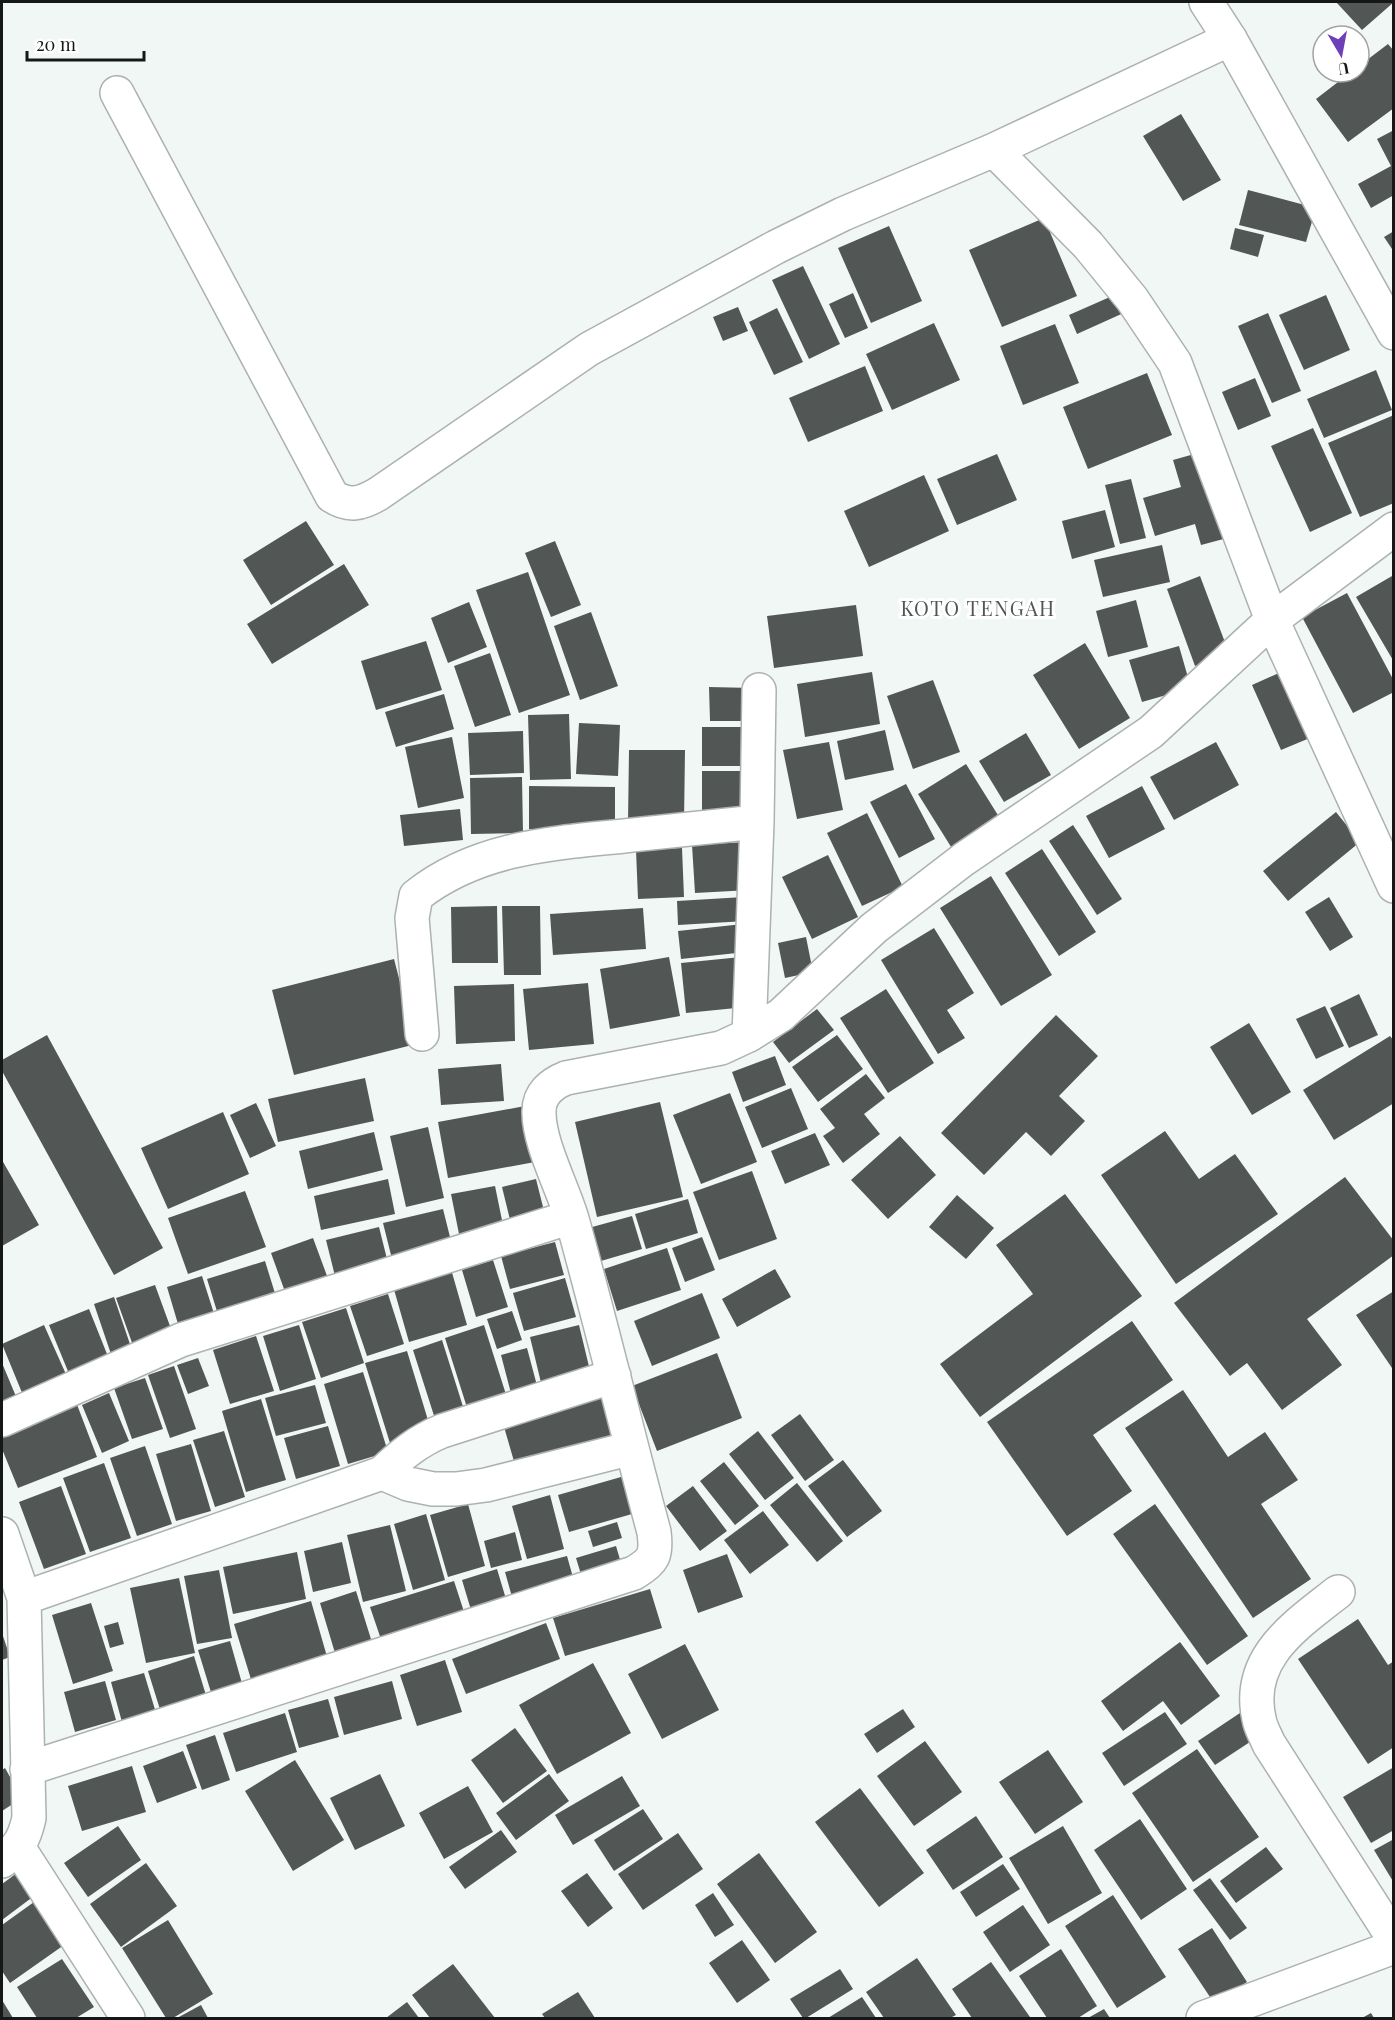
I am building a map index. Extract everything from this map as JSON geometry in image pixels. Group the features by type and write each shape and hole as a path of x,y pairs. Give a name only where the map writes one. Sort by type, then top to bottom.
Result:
{"street":[{"path":"1206,2 1230,39 1394,333"},
{"path":"117,93 332,496 342,503 353,504 367,501 378,494 589,349 776,248 843,214 994,150 1230,39"},
{"path":"994,150 1095,254 1132,299 1175,363 1272,620 1394,886"},
{"path":"27,1769 634,1574 648,1565 655,1554 654,1532 571,1216 540,1126 539,1108 543,1095 553,1084 566,1078 721,1048 749,1035 780,1015 873,928 955,866 1151,732 1272,620 1394,529"},
{"path":"749,1035 759,690"},
{"path":"422,1034 412,918 416,896 432,883 462,867 500,853 541,844 756,822"},
{"path":"2,1420 181,1340 571,1216"},
{"path":"24,1598 382,1473 403,1453 422,1440 442,1431 614,1376"},
{"path":"382,1473 408,1484 433,1489 456,1489 486,1485 632,1448"},
{"path":"2,1534 24,1598 29,1818 26,1833 10,1854 128,2019"},
{"path":"1338,1592 1291,1629 1274,1647 1262,1670 1257,1692 1260,1722 1269,1744 1394,1939"},
{"path":"1203,2019 1394,1947"}],"building":[{"path":"1336,2 1394,2 1369,24 1356,24"},
{"path":"1388,44 1394,51 1394,108 1348,142 1316,99 1335,84 1371,84 1371,57"},
{"path":"1181,114 1221,180 1183,201 1143,136"},
{"path":"1394,130 1394,195 1371,208 1358,184 1391,166 1377,139"},
{"path":"1248,190 1316,208 1306,242 1239,225"},
{"path":"1044,218 1077,296 1002,327 969,250"},
{"path":"889,226 922,301 871,323 838,248"},
{"path":"1235,228 1264,235 1258,257 1230,249"},
{"path":"1394,231 1394,252 1384,237"},
{"path":"803,266 840,344 809,359 772,280"},
{"path":"853,293 868,328 845,338 829,304"},
{"path":"1119,293 1128,311 1077,334 1069,315"},
{"path":"1326,295 1350,350 1304,370 1279,315"},
{"path":"738,307 748,331 723,341 713,317"},
{"path":"777,308 803,362 774,375 749,322"},
{"path":"1268,313 1301,391 1272,403 1238,326"},
{"path":"934,323 960,380 892,410 866,354"},
{"path":"1055,324 1079,383 1023,405 1000,346"},
{"path":"865,366 883,411 808,442 789,398"},
{"path":"1376,370 1392,410 1324,438 1307,399"},
{"path":"1147,373 1172,435 1088,469 1063,407"},
{"path":"1255,378 1271,416 1238,430 1222,392"},
{"path":"1394,415 1394,503 1360,517 1328,443"},
{"path":"1313,428 1352,513 1310,532 1271,446"},
{"path":"1205,451 1231,537 1201,545 1195,524 1155,536 1143,498 1181,487 1173,460"},
{"path":"997,454 1017,500 957,525 937,479"},
{"path":"924,475 949,531 869,567 844,511"},
{"path":"1131,479 1146,538 1120,544 1105,485"},
{"path":"1105,510 1115,547 1072,559 1062,521"},
{"path":"306,521 334,565 271,605 243,560"},
{"path":"555,541 581,605 551,617 525,553"},
{"path":"1162,545 1170,582 1103,597 1094,560"},
{"path":"344,564 369,605 272,664 247,624"},
{"path":"528,572 570,695 519,713 476,590"},
{"path":"1200,576 1229,653 1195,666 1167,589"},
{"path":"1392,576 1394,579 1394,662 1356,597"},
{"path":"1347,593 1394,681 1394,692 1353,713 1302,617"},
{"path":"1136,600 1148,647 1108,657 1096,611"},
{"path":"469,602 487,647 448,663 431,618"},
{"path":"856,605 863,656 774,668 767,616"},
{"path":"591,612 618,686 580,700 554,626"},
{"path":"426,641 442,690 376,710 361,661"},
{"path":"1085,643 1130,718 1079,749 1033,675"},
{"path":"1179,646 1191,688 1142,702 1129,660"},
{"path":"490,653 511,715 475,727 454,666"},
{"path":"1288,669 1317,735 1281,750 1252,685"},
{"path":"872,672 880,724 805,737 797,684"},
{"path":"933,680 960,752 913,769 887,696"},
{"path":"709,687 753,688 753,721 710,721"},
{"path":"444,694 454,729 396,747 385,712"},
{"path":"569,714 571,779 530,780 528,715"},
{"path":"579,723 620,725 618,776 576,774"},
{"path":"702,727 754,727 753,766 702,766"},
{"path":"885,730 894,770 845,780 837,741"},
{"path":"523,731 524,773 470,775 468,733"},
{"path":"1026,733 1051,775 1004,802 979,761"},
{"path":"452,737 464,798 418,808 405,747"},
{"path":"829,742 843,810 797,819 783,750"},
{"path":"1216,742 1239,785 1174,820 1150,777"},
{"path":"629,750 685,750 684,823 628,823"},
{"path":"966,764 1001,820 953,850 918,794"},
{"path":"702,771 752,771 752,819 702,819"},
{"path":"522,777 523,833 471,834 470,778"},
{"path":"906,784 935,839 899,858 870,802"},
{"path":"529,786 615,787 615,829 529,829"},
{"path":"1142,786 1165,829 1109,858 1086,816"},
{"path":"460,809 463,840 404,846 400,815"},
{"path":"1336,812 1360,842 1288,901 1263,871"},
{"path":"867,813 903,887 862,906 827,833"},
{"path":"1073,825 1122,899 1097,915 1049,841"},
{"path":"747,842 750,890 695,893 692,845"},
{"path":"682,848 684,897 638,899 636,850"},
{"path":"1042,849 1096,932 1059,956 1005,873"},
{"path":"828,855 858,917 812,939 782,877"},
{"path":"991,876 1052,975 1001,1006 940,908"},
{"path":"744,897 746,921 678,925 677,901"},
{"path":"1329,897 1353,937 1330,951 1305,912"},
{"path":"497,906 498,963 452,963 451,907"},
{"path":"502,906 540,906 541,975 504,975"},
{"path":"643,908 646,949 553,955 550,914"},
{"path":"743,924 746,952 681,959 678,931"},
{"path":"934,928 974,993 947,1010 965,1038 938,1054 881,960"},
{"path":"806,937 813,972 785,978 778,943"},
{"path":"669,957 680,1016 610,1029 600,969"},
{"path":"741,957 746,1007 686,1013 681,963"},
{"path":"394,959 416,1044 294,1075 272,990"},
{"path":"588,983 594,1044 529,1050 523,989"},
{"path":"514,984 515,1041 456,1044 454,986"},
{"path":"886,989 934,1063 888,1093 840,1018"},
{"path":"1359,994 1378,1035 1349,1048 1330,1008"},
{"path":"1325,1006 1344,1046 1316,1059 1296,1019"},
{"path":"817,1009 834,1030 789,1063 773,1042"},
{"path":"1056,1015 1098,1056 1059,1096 1085,1121 1051,1156 1026,1132 984,1175 941,1133"},
{"path":"1249,1023 1291,1092 1252,1115 1210,1047"},
{"path":"47,1035 163,1248 114,1275 2,1071 2,1060"},
{"path":"837,1035 863,1069 818,1102 792,1067"},
{"path":"1390,1036 1394,1041 1394,1103 1334,1140 1303,1090"},
{"path":"775,1056 786,1085 743,1102 732,1072"},
{"path":"501,1064 504,1101 441,1105 438,1069"},
{"path":"866,1074 885,1098 864,1114 880,1134 843,1163 823,1136 835,1128 820,1109"},
{"path":"365,1078 374,1121 278,1142 268,1099"},
{"path":"791,1088 808,1129 762,1148 745,1107"},
{"path":"730,1093 757,1162 701,1184 673,1115"},
{"path":"660,1102 683,1197 597,1217 575,1122"},
{"path":"256,1103 276,1146 250,1158 230,1115"},
{"path":"525,1106 535,1162 448,1178 438,1122"},
{"path":"223,1112 249,1174 168,1209 141,1148"},
{"path":"428,1127 444,1198 406,1207 390,1136"},
{"path":"1165,1131 1199,1179 1235,1154 1278,1214 1176,1284 1101,1175"},
{"path":"374,1132 383,1170 308,1189 299,1151"},
{"path":"815,1133 830,1165 785,1184 771,1151"},
{"path":"900,1136 936,1175 888,1219 851,1180"},
{"path":"2,1160 39,1225 2,1246"},
{"path":"752,1171 777,1239 719,1260 693,1192"},
{"path":"1345,1177 1394,1241 1394,1255 1307,1319 1342,1365 1282,1410 1247,1363 1230,1376 1174,1303"},
{"path":"388,1179 395,1214 321,1230 314,1196"},
{"path":"536,1179 546,1219 512,1228 502,1187"},
{"path":"495,1186 504,1230 460,1239 451,1194"},
{"path":"245,1191 266,1247 188,1274 168,1218"},
{"path":"1065,1194 1142,1296 980,1417 940,1364 1033,1294 996,1245"},
{"path":"957,1195 994,1228 966,1259 929,1227"},
{"path":"688,1199 698,1233 646,1249 635,1214"},
{"path":"443,1209 453,1249 393,1263 383,1223"},
{"path":"632,1216 642,1249 594,1263 585,1229"},
{"path":"379,1227 390,1271 337,1284 326,1240"},
{"path":"702,1237 715,1270 685,1282 672,1248"},
{"path":"313,1238 330,1284 288,1300 271,1253"},
{"path":"555,1242 564,1275 510,1289 501,1256"},
{"path":"667,1248 681,1290 617,1311 604,1269"},
{"path":"493,1260 508,1307 476,1317 462,1270"},
{"path":"265,1261 278,1303 220,1321 207,1279"},
{"path":"451,1269 467,1325 409,1342 393,1286"},
{"path":"775,1269 791,1297 737,1327 722,1299"},
{"path":"202,1276 217,1323 181,1334 167,1287"},
{"path":"565,1278 576,1317 524,1331 513,1293"},
{"path":"155,1285 174,1337 135,1351 116,1298"},
{"path":"1394,1291 1394,1371 1356,1315"},
{"path":"702,1293 720,1338 652,1366 634,1321"},
{"path":"388,1294 404,1344 367,1356 350,1306"},
{"path":"114,1297 133,1353 113,1360 94,1304"},
{"path":"346,1308 364,1363 321,1378 302,1322"},
{"path":"89,1309 111,1364 72,1381 49,1325"},
{"path":"512,1311 522,1340 497,1349 487,1319"},
{"path":"1132,1321 1173,1380 1093,1435 1132,1491 1067,1536 987,1422"},
{"path":"44,1325 69,1381 25,1400 2,1344"},
{"path":"299,1325 316,1379 280,1391 263,1336"},
{"path":"484,1325 509,1404 470,1417 445,1338"},
{"path":"579,1325 592,1379 543,1391 530,1337"},
{"path":"256,1336 274,1391 230,1404 213,1350"},
{"path":"442,1340 466,1416 437,1425 413,1350"},
{"path":"527,1348 539,1393 513,1401 501,1355"},
{"path":"407,1351 431,1430 390,1443 365,1363"},
{"path":"717,1353 742,1418 657,1451 632,1386"},
{"path":"198,1358 209,1386 188,1394 177,1365"},
{"path":"2,1363 20,1406 2,1415"},
{"path":"174,1366 196,1429 170,1438 148,1375"},
{"path":"363,1372 388,1452 348,1464 324,1384"},
{"path":"145,1378 163,1429 132,1439 114,1388"},
{"path":"315,1385 326,1423 276,1436 265,1398"},
{"path":"1183,1390 1228,1457 1265,1432 1298,1480 1261,1504 1311,1579 1253,1618 1125,1428"},
{"path":"109,1393 129,1441 102,1453 82,1405"},
{"path":"600,1393 615,1447 518,1475 502,1420"},
{"path":"261,1399 286,1480 246,1492 222,1411"},
{"path":"76,1402 97,1457 18,1488 2,1449 2,1431"},
{"path":"800,1414 834,1460 805,1481 771,1435"},
{"path":"328,1426 340,1466 296,1479 284,1438"},
{"path":"224,1431 245,1497 215,1507 193,1440"},
{"path":"758,1431 794,1478 765,1500 729,1454"},
{"path":"191,1444 211,1511 176,1521 156,1454"},
{"path":"145,1446 172,1524 137,1536 110,1458"},
{"path":"843,1460 882,1511 847,1537 808,1486"},
{"path":"724,1462 759,1506 735,1525 700,1481"},
{"path":"104,1463 131,1538 90,1552 63,1478"},
{"path":"628,1475 639,1512 569,1532 558,1495"},
{"path":"797,1483 843,1541 817,1562 770,1505"},
{"path":"61,1486 86,1554 44,1569 19,1502"},
{"path":"693,1486 727,1531 700,1551 666,1506"},
{"path":"550,1495 564,1549 527,1559 512,1506"},
{"path":"468,1504 485,1566 448,1577 430,1515"},
{"path":"1155,1504 1248,1636 1207,1665 1113,1534"},
{"path":"763,1511 789,1545 750,1574 724,1540"},
{"path":"426,1514 445,1580 413,1590 394,1524"},
{"path":"617,1522 622,1538 593,1547 588,1531"},
{"path":"390,1525 406,1591 363,1602 347,1535"},
{"path":"515,1532 522,1560 491,1568 484,1541"},
{"path":"342,1542 351,1583 313,1592 304,1551"},
{"path":"616,1546 624,1573 584,1584 576,1558"},
{"path":"297,1552 306,1599 233,1614 223,1567"},
{"path":"727,1554 743,1597 698,1613 683,1570"},
{"path":"567,1556 576,1588 514,1604 505,1572"},
{"path":"497,1569 509,1609 474,1620 462,1580"},
{"path":"219,1570 232,1638 197,1644 184,1576"},
{"path":"179,1578 195,1653 146,1663 130,1588"},
{"path":"454,1581 468,1624 385,1651 370,1607"},
{"path":"650,1589 662,1628 565,1656 553,1618"},
{"path":"356,1591 375,1652 338,1663 320,1603"},
{"path":"311,1601 330,1667 254,1689 234,1624"},
{"path":"91,1603 113,1671 73,1684 52,1615"},
{"path":"1358,1619 1388,1665 1394,1661 1394,1747 1368,1764 1298,1659"},
{"path":"118,1622 124,1644 110,1648 104,1626"},
{"path":"546,1623 560,1659 466,1694 452,1659"},
{"path":"2,1633 10,1657 2,1660"},
{"path":"230,1641 245,1694 214,1702 198,1650"},
{"path":"1180,1642 1220,1696 1181,1725 1163,1701 1123,1731 1101,1701"},
{"path":"685,1644 719,1710 662,1739 628,1674"},
{"path":"194,1656 209,1705 163,1719 148,1671"},
{"path":"445,1660 462,1712 417,1726 400,1675"},
{"path":"593,1663 631,1733 557,1774 519,1705"},
{"path":"144,1673 159,1723 125,1733 111,1682"},
{"path":"105,1681 116,1720 75,1732 64,1692"},
{"path":"392,1681 402,1719 344,1735 334,1697"},
{"path":"328,1699 339,1737 299,1748 288,1710"},
{"path":"903,1709 915,1727 877,1753 864,1734"},
{"path":"1165,1712 1187,1744 1124,1786 1102,1753"},
{"path":"285,1713 297,1752 236,1772 223,1733"},
{"path":"1240,1713 1256,1738 1215,1765 1198,1741"},
{"path":"515,1728 547,1771 503,1803 471,1760"},
{"path":"215,1735 230,1780 202,1790 186,1745"},
{"path":"925,1741 962,1792 914,1826 877,1776"},
{"path":"1197,1749 1259,1837 1193,1882 1132,1793"},
{"path":"1048,1750 1083,1802 1035,1834 999,1782"},
{"path":"183,1751 197,1788 157,1803 143,1766"},
{"path":"295,1760 344,1840 293,1871 245,1791"},
{"path":"132,1766 146,1812 82,1831 68,1786"},
{"path":"1394,1767 1394,1830 1371,1843 1343,1797"},
{"path":"5,1768 22,1798 2,1811 2,1770"},
{"path":"380,1774 405,1826 355,1850 330,1798"},
{"path":"549,1774 569,1801 516,1840 496,1813"},
{"path":"622,1776 640,1806 573,1845 555,1815"},
{"path":"468,1786 493,1832 444,1859 419,1813"},
{"path":"860,1788 924,1873 879,1907 815,1822"},
{"path":"643,1809 663,1839 614,1871 594,1840"},
{"path":"976,1816 1003,1857 953,1890 926,1850"},
{"path":"1140,1819 1187,1889 1141,1920 1094,1850"},
{"path":"118,1826 141,1860 88,1897 64,1863"},
{"path":"1063,1826 1102,1893 1048,1924 1009,1858"},
{"path":"501,1830 517,1852 465,1889 449,1867"},
{"path":"678,1833 703,1869 643,1910 618,1874"},
{"path":"1394,1839 1394,1883 1374,1850"},
{"path":"1266,1847 1283,1869 1236,1903 1220,1881"},
{"path":"759,1853 817,1932 775,1963 717,1884"},
{"path":"146,1863 177,1906 121,1947 90,1904"},
{"path":"1003,1864 1020,1889 976,1917 960,1892"},
{"path":"17,1873 34,1896 2,1920 2,1884"},
{"path":"587,1873 613,1908 588,1927 561,1891"},
{"path":"1210,1878 1247,1928 1230,1940 1193,1890"},
{"path":"713,1893 734,1925 715,1937 695,1905"},
{"path":"1113,1895 1166,1977 1117,2008 1065,1926"},
{"path":"34,1902 64,1945 10,1983 2,1971 2,1925"},
{"path":"1023,1905 1050,1945 1010,1972 983,1932"},
{"path":"168,1920 213,1994 173,2018 166,2018 122,1948"},
{"path":"1212,1928 1247,1982 1214,2003 1178,1949"},
{"path":"742,1940 770,1980 737,2003 709,1963"},
{"path":"1061,1949 1097,2006 1078,2018 1047,2018 1019,1976"},
{"path":"917,1958 956,2015 950,2018 884,2018 866,1992"},
{"path":"62,1959 94,2007 76,2018 37,2018 17,1987"},
{"path":"991,1962 1030,2017 972,2018 952,1989"},
{"path":"453,1964 495,2018 430,2018 412,1995"},
{"path":"840,1969 853,1989 803,2018 790,1999"},
{"path":"578,1992 595,2018 545,2018 542,2014"},
{"path":"862,1997 876,2018 828,2018"},
{"path":"2,2000 13,2018 2,2018"},
{"path":"407,2002 419,2018 386,2018"},
{"path":"201,2005 208,2018 177,2018"},
{"path":"1104,2009 1110,2018 1088,2018"},
{"path":"1371,2013 1374,2018 1362,2018"}],"district":[{"name":"KOTO TENGAH","path":"978,607"}]}
